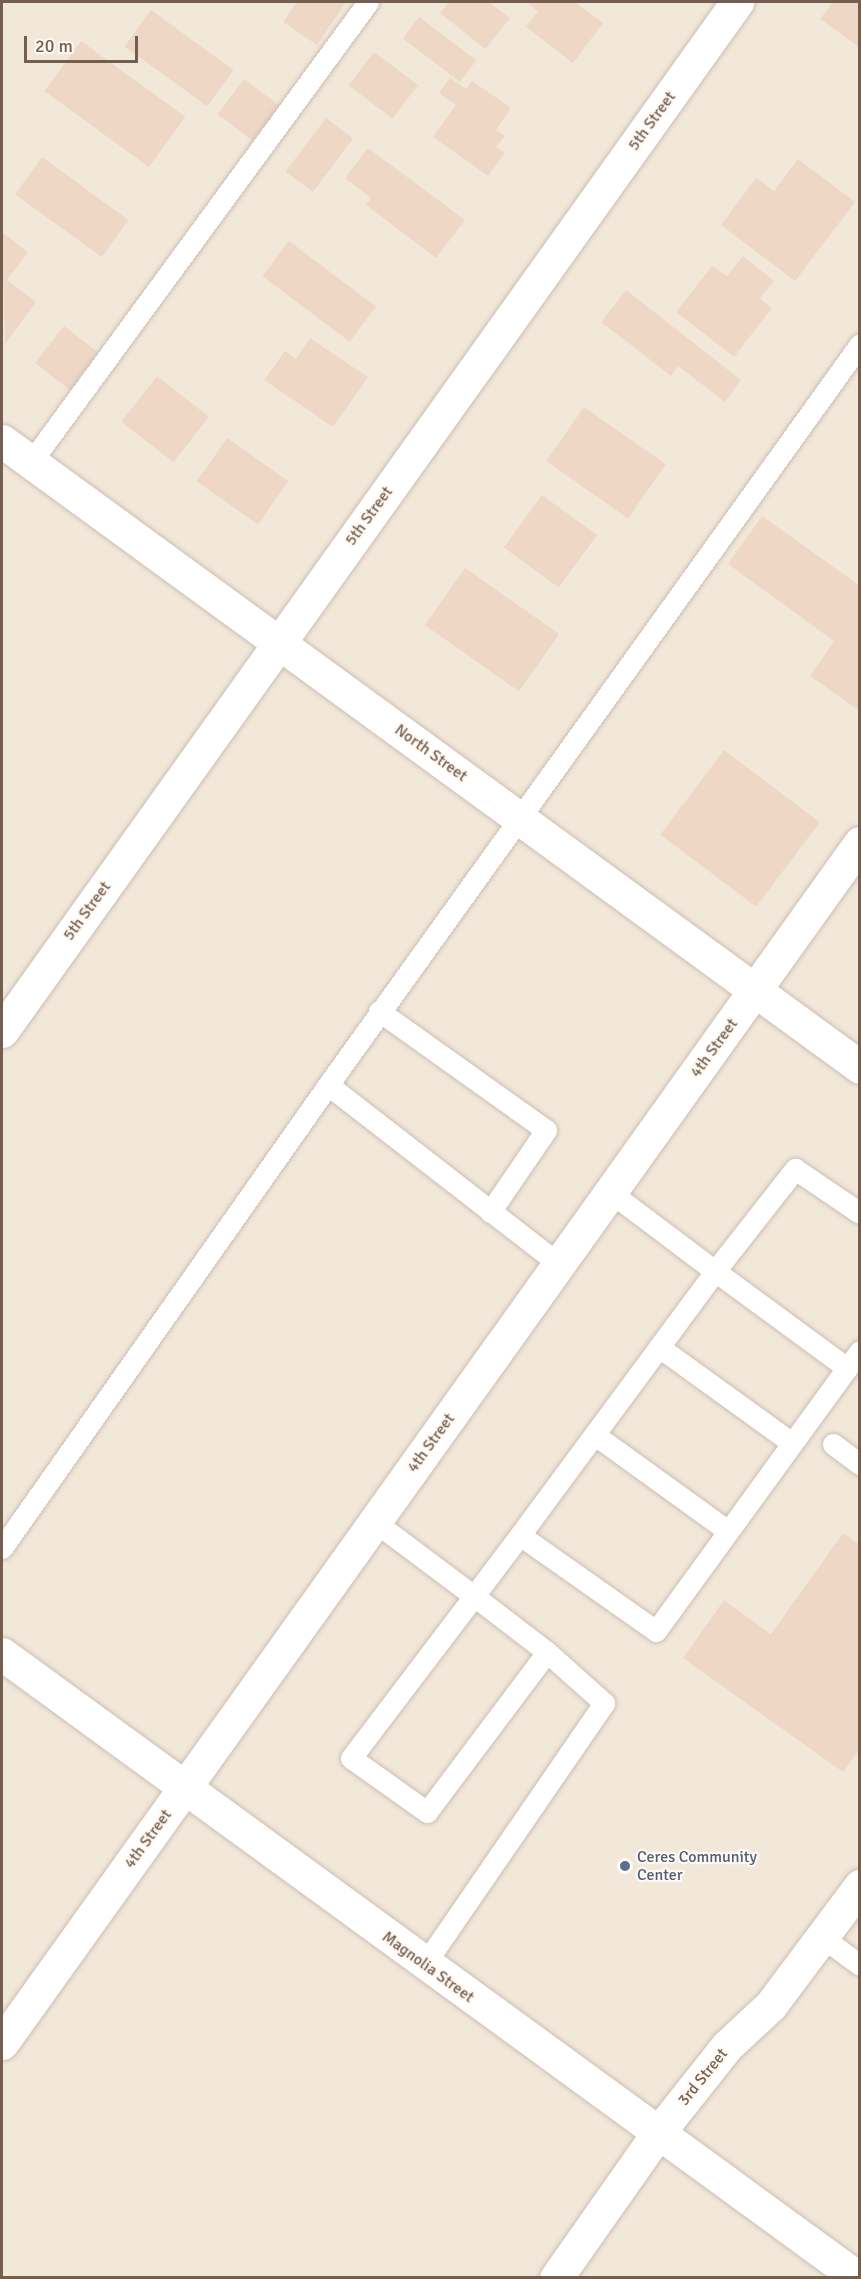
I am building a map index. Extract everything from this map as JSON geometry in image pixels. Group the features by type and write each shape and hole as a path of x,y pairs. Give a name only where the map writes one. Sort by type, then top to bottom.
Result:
{"street":[{"name":"5th Street","path":"2,1031 737,2"},
{"name":"North Street","path":"2,441 280,641 754,992 860,1067"},
{"name":"4th Street","path":"2,2043 860,843"},
{"name":"Magnolia Street","path":"2,1654 183,1790 858,2277"},
{"name":"3rd Street","path":"556,2277 658,2133 727,2046 771,2005 860,1886"}],"lane":[{"path":"31,462 368,2"},
{"path":"2,1548 379,1011 860,344"},
{"path":"379,1011 546,1130 490,1212"},
{"path":"328,1085 558,1264"},
{"path":"547,1652 426,1812 351,1758 520,1535 715,1271 795,1169 860,1213"},
{"path":"610,1192 847,1368"},
{"path":"659,1347 792,1443"},
{"path":"520,1535 656,1631 860,1351"},
{"path":"594,1435 728,1531"},
{"path":"833,1444 860,1464"},
{"path":"375,1522 547,1652 604,1703 424,1965"},
{"path":"822,1937 860,1965"}],"shaded area":[{"path":"2,2 859,2 859,2277 2,2277"}],"building":[{"path":"297,2 346,2 317,45 283,22"},
{"path":"449,2 489,2 510,18 485,49 440,13"},
{"path":"526,2 575,2 603,23 573,63 526,27 538,11"},
{"path":"833,2 860,2 860,48 820,19"},
{"path":"151,10 234,70 207,106 125,46"},
{"path":"419,17 477,60 460,82 403,39"},
{"path":"81,41 185,117 149,167 45,91"},
{"path":"374,52 418,85 393,119 349,86"},
{"path":"450,78 466,89 472,81 511,108 496,130 505,136 496,147 505,153 488,176 433,137 456,105 439,93"},
{"path":"244,79 280,106 253,141 218,114"},
{"path":"326,118 353,138 313,192 286,172"},
{"path":"368,148 465,220 436,258 366,205 371,198 345,178"},
{"path":"42,157 129,220 102,257 15,194"},
{"path":"798,159 855,202 795,281 721,225 756,178 774,191"},
{"path":"2,232 28,252 7,280 36,302 5,344"},
{"path":"289,241 376,307 350,342 263,276"},
{"path":"743,256 774,281 760,298 772,308 734,357 676,312 712,266 727,276"},
{"path":"626,290 741,380 725,402 678,366 671,376 601,322"},
{"path":"64,326 100,354 71,391 35,363"},
{"path":"310,338 368,377 333,427 264,380 285,351 296,359"},
{"path":"157,376 209,417 173,462 121,422"},
{"path":"584,407 666,464 628,518 546,461"},
{"path":"227,438 288,481 258,524 197,481"},
{"path":"542,495 597,535 559,588 504,548"},
{"path":"762,516 860,586 860,711 810,676 834,641 728,564"},
{"path":"465,568 559,634 519,691 425,625"},
{"path":"724,750 820,822 756,907 660,835"},
{"path":"843,1533 860,1545 860,1749 843,1772 683,1658 724,1600 771,1634"}],"place":[{"name":"Ceres Community Center","path":"625,1866"}]}
